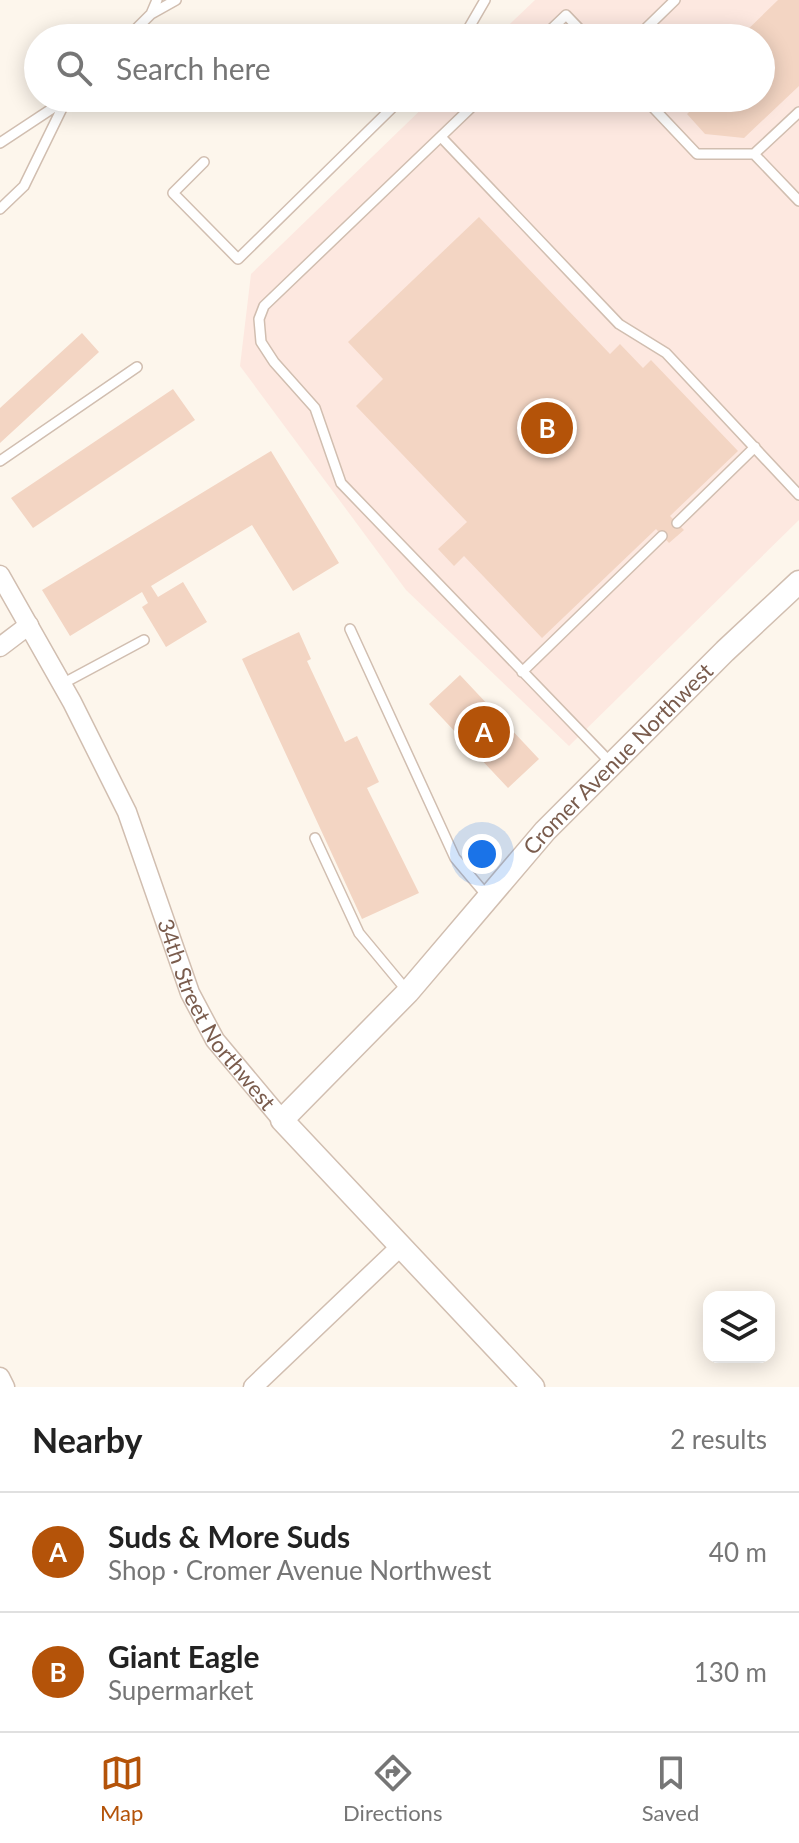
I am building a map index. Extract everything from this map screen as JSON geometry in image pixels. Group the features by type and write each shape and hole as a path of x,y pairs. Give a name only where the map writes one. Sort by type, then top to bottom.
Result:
{"street":[{"name":"34th Street Northwest","path":"0,575 62,684 133,826 190,993 215,1040 282,1120 533,1387"},
{"name":"Cromer Avenue Northwest","path":"282,1120 408,992 488,897 611,763 796,590"},
{"path":"0,647 29,625"},
{"path":"253,1387 400,1247"},
{"path":"0,1377 5,1387"}],"lane":[{"path":"151,14 157,0"},
{"path":"141,24 151,14 176,0"},
{"path":"471,24 485,0"},
{"path":"650,24 675,0"},
{"path":"557,24 566,15 575,24"},
{"path":"0,143 46,112"},
{"path":"0,209 24,186 60,112"},
{"path":"204,162 173,193 238,259 388,112"},
{"path":"467,112 264,306 260,334 269,356 315,408 341,483 611,763"},
{"path":"657,112 697,154 754,154 799,112"},
{"path":"441,137 619,324 666,353 799,495"},
{"path":"754,154 799,201"},
{"path":"0,461 137,367"},
{"path":"677,523 755,447"},
{"path":"522,672 662,536"},
{"path":"350,629 455,858 488,897"},
{"path":"62,684 144,640"},
{"path":"315,838 359,933 408,992"}],"shaded area":[{"path":"535,0 799,0 799,520 569,746 406,590 240,366 251,274 419,112 775,112 775,24 510,24"}],"building":[{"path":"778,0 799,0 799,86 775,109 775,24 753,24"},
{"path":"772,112 744,138 705,134 687,114"},
{"path":"479,217 610,354 620,344 643,368 651,360 738,451 670,516 684,530 669,543 656,529 542,638 464,556 454,566 438,549 467,522 356,406 383,379 348,342"},
{"path":"82,333 99,352 0,443 0,408"},
{"path":"173,389 195,420 33,528 11,498"},
{"path":"271,451 339,563 293,591 252,525 151,586 158,597 183,582 207,622 166,647 142,607 148,603 142,592 70,636 42,590"},
{"path":"299,632 311,659 307,661 345,742 357,736 379,782 367,788 419,893 362,919 242,659"},
{"path":"460,675 539,759 508,788 429,704"}],"place":[{"name":"Giant Eagle","path":"547,428"},
{"name":"Suds & More Suds","path":"484,732"}]}
